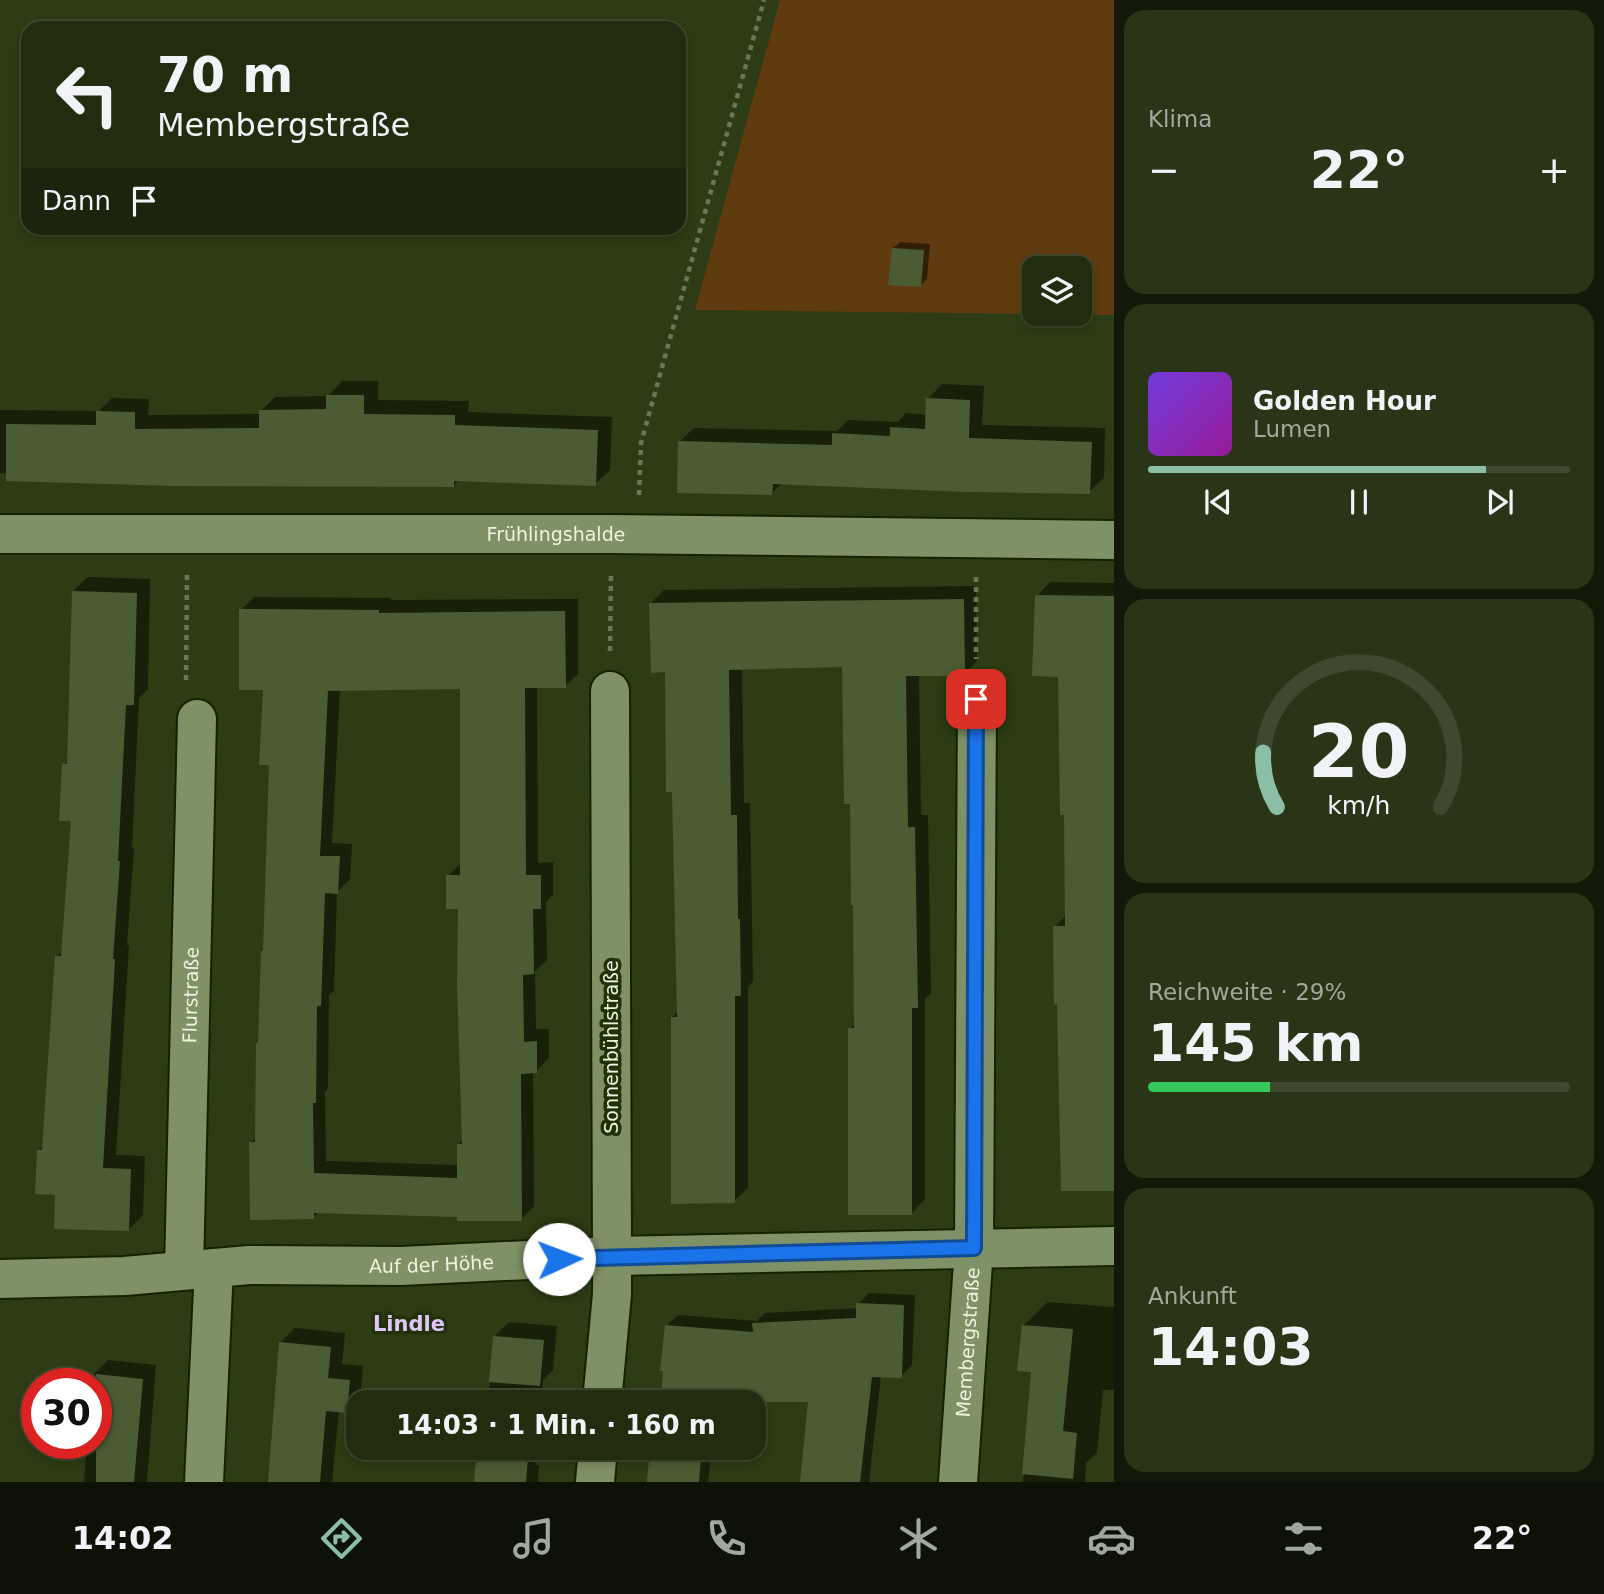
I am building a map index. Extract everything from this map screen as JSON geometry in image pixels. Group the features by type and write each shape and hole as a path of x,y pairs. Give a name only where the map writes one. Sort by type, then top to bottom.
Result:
{"street":[{"name":"Frühlingshalde","path":"0,534 625,534 1114,540"},
{"name":"Sonnenbühlstraße","path":"603,1390 612,1256 610,691"},
{"name":"Membergstraße","path":"958,1482 974,1248 976,699"},
{"name":"Flurstraße","path":"197,719 199,1269 204,1482"},
{"name":"Auf der Höhe","path":"0,1279 125,1276 249,1265 401,1266 612,1256 1114,1247"},
{"path":"595,1482 597,1460"}],"path":[{"path":"610,691 625,534 641,443 764,0"},
{"path":"187,534 186,689 197,719"},
{"path":"976,539 976,699"}],"shaded area":[{"path":"780,0 1114,0 1114,315 1092,315 1092,256 1022,256 1022,314 695,310"}],"building":[{"path":"892,248 924,250 921,287 888,285"},
{"path":"326,395 364,395 364,414 455,415 455,425 598,430 596,486 454,481 454,487 174,486 6,481 6,424 96,425 96,411 135,412 135,429 259,428 259,410 326,409"},
{"path":"926,398 970,400 969,438 1092,442 1090,494 773,484 772,495 677,493 678,441 832,445 832,433 890,436 890,427 925,429"},
{"path":"72,591 137,593 134,705 126,705 103,1168 131,1169 129,1231 54,1229 55,1195 35,1194 37,1150 42,1150 55,956 61,956 71,821 59,821 62,763 67,764"},
{"path":"1035,595 1114,596 1114,1191 1061,1191 1053,926 1065,926 1064,815 1060,815 1058,677 1032,676"},
{"path":"964,599 965,676 906,676 908,827 915,827 918,1008 912,1008 912,1215 848,1215 848,1028 854,1028 853,905 850,804 844,804 842,667 729,670 731,815 737,815 741,996 735,996 735,1203 671,1204 671,1017 677,1017 672,792 666,792 665,672 651,673 649,603"},
{"path":"239,609 379,610 379,613 565,611 566,688 525,688 526,875 541,875 541,909 533,909 534,974 523,975 524,1042 537,1041 537,1073 521,1074 522,1221 457,1221 457,1217 314,1213 314,1219 250,1220 249,1142 255,1142 256,1043 263,951 269,765 259,765 263,690 239,690","holes":["460,689 460,875 446,875 446,909 458,909 457,984 462,1144 457,1144 457,1178 314,1173 313,1103 316,1103 317,1006 321,1006 325,893 338,894 340,856 320,856 328,691"]},
{"path":"856,1303 904,1305 902,1378 872,1377 860,1482 800,1482 808,1402 766,1402 766,1390 661,1390 663,1371 660,1371 665,1325 753,1332 752,1323 856,1318"},
{"path":"1022,1325 1073,1329 1063,1431 1077,1433 1073,1479 1022,1474 1031,1372 1017,1371"},
{"path":"493,1336 544,1340 540,1386 489,1382"},
{"path":"279,1342 331,1347 328,1378 350,1380 349,1390 346,1390 346,1413 326,1411 320,1482 268,1482"},
{"path":"112,1376 143,1379 134,1482 96,1482 96,1459 112,1459"},
{"path":"476,1460 528,1460 526,1482 474,1482"},
{"path":"649,1460 701,1460 699,1482 647,1482"}],"district":[{"name":"Lindle","path":"409,1324"}],"route":[{"path":"559,1259 974,1248 976,699"}]}
